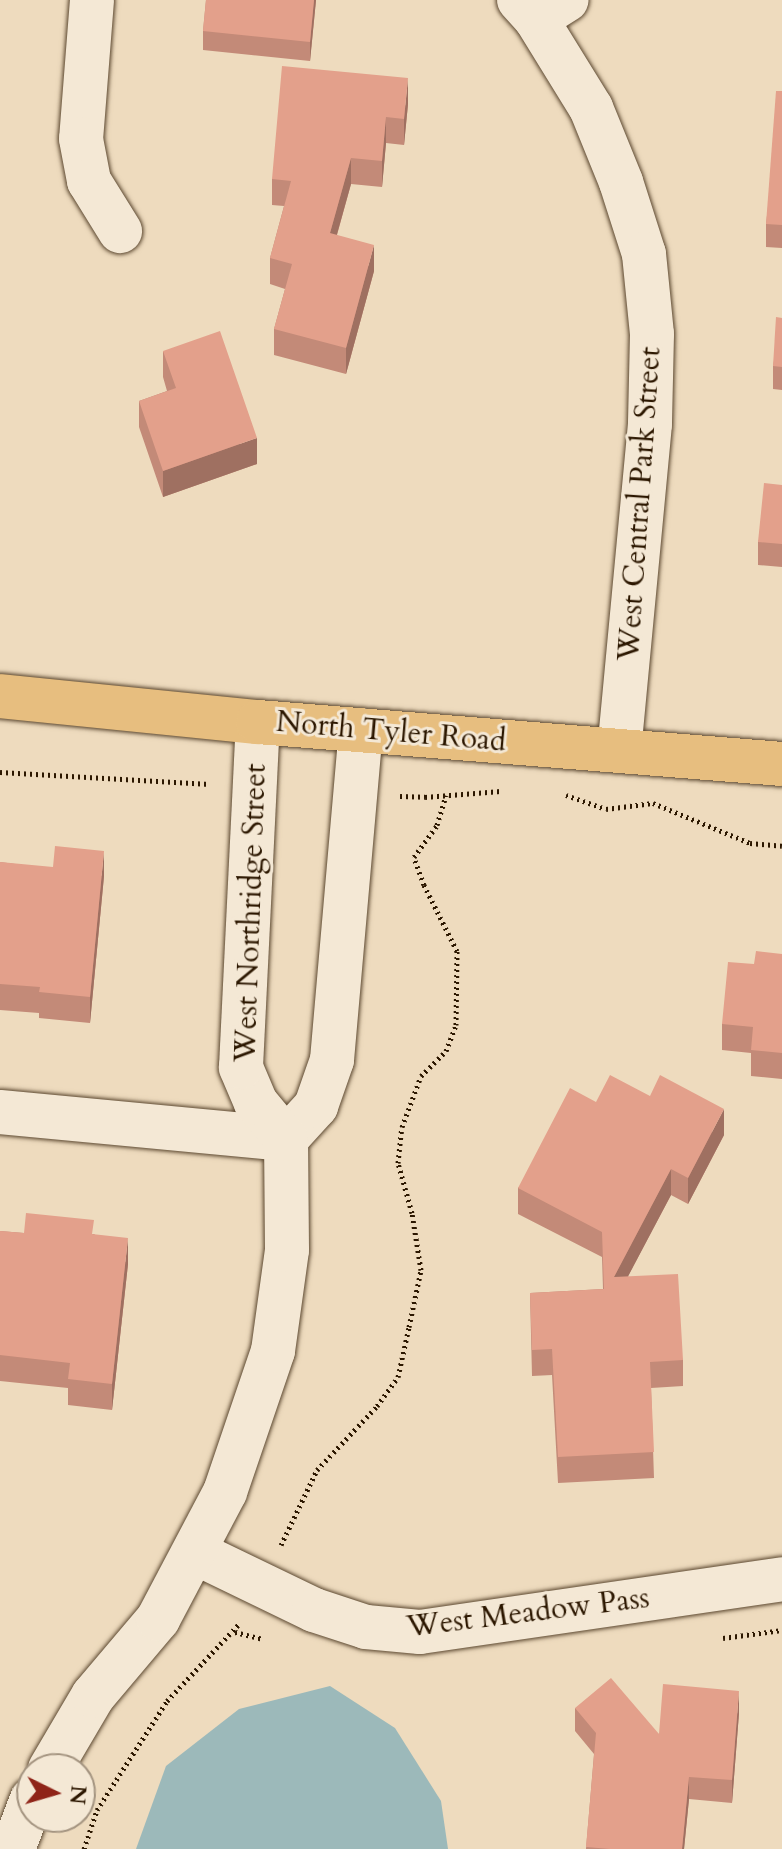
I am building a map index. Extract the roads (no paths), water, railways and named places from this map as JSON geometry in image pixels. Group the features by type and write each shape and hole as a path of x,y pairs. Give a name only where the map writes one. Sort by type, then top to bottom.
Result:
{"main road":[{"name":"North Tyler Road","path":"0,696 258,722 782,764"}],"street":[{"path":"92,0 81,139 89,181 120,231"},
{"name":"West Central Park Street","path":"540,6 591,108 621,182 644,254 652,334 650,424 619,751"},
{"name":"West Northridge Street","path":"258,722 241,1067 256,1103 286,1139"},
{"path":"59,1753 93,1696 158,1619 194,1552 225,1492 273,1351 287,1250 286,1139 316,1106 332,1060 361,730"},
{"path":"0,1112 286,1139"},
{"name":"West Meadow Pass","path":"194,1552 314,1610 366,1627 420,1632 782,1579"}],"water":[{"path":"330,1686 395,1728 441,1801 448,1849 136,1849 166,1766 239,1709"}]}
